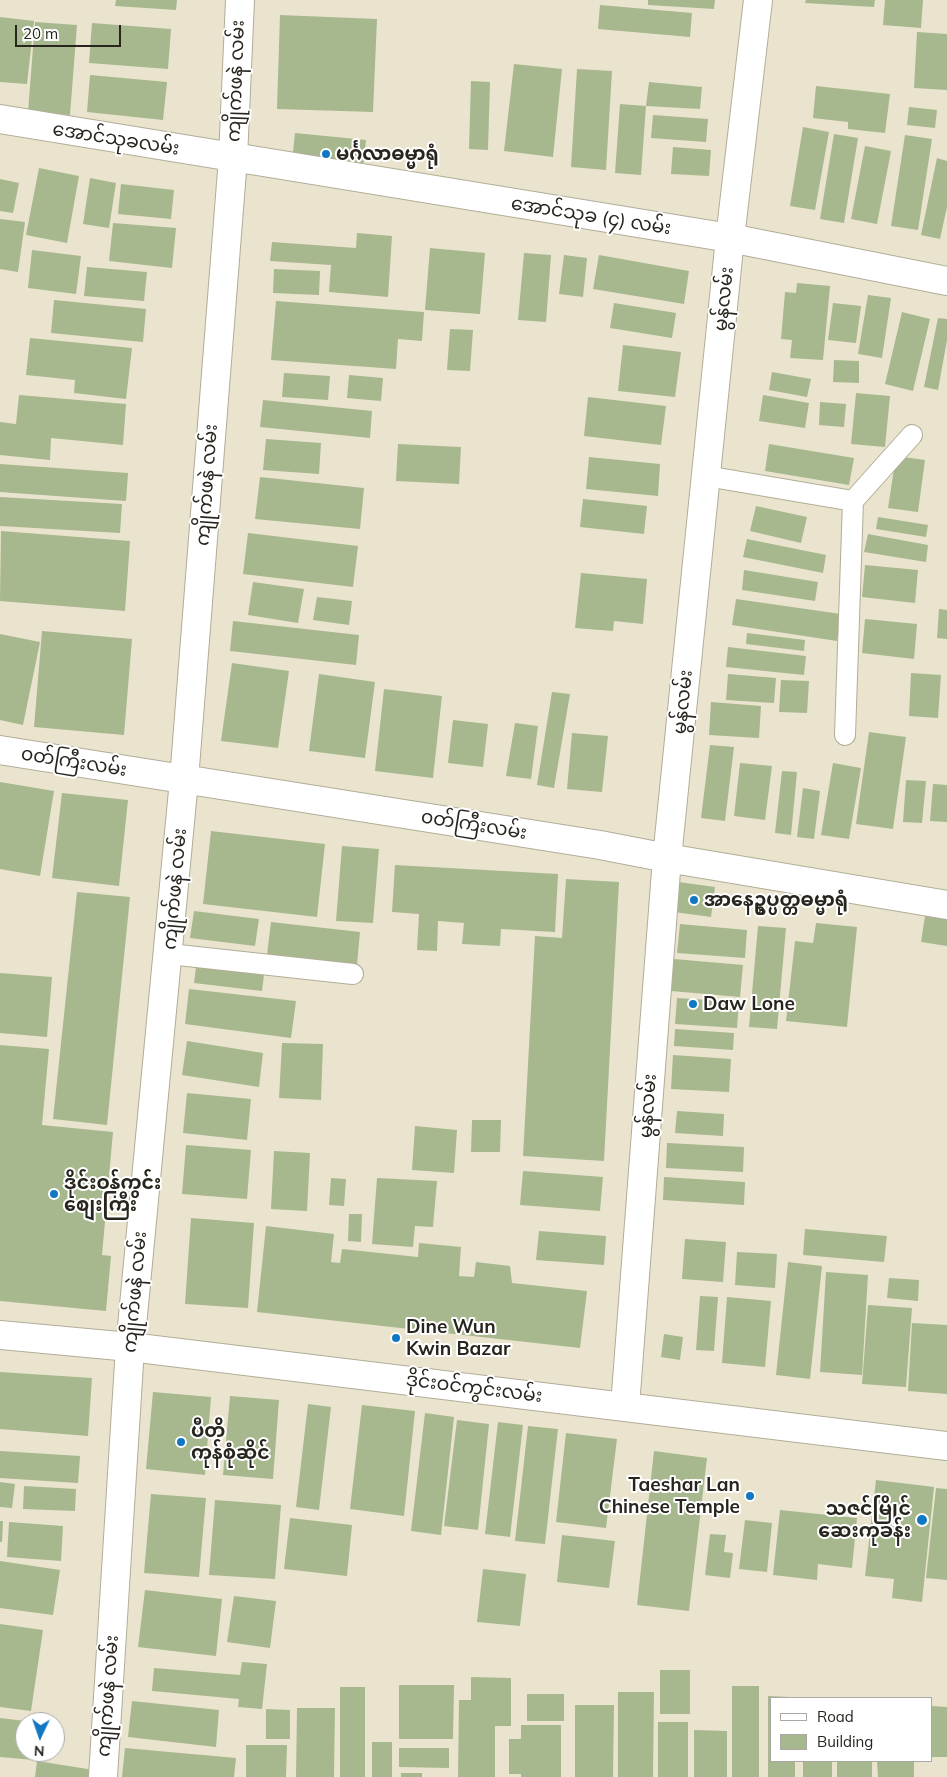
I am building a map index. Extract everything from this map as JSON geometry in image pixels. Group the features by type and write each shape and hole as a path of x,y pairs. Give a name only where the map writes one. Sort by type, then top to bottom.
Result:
{"street":[{"name":"ကျိုက်ဖနဲ လမ်း","path":"103,1777 130,1347 169,954 184,780 233,158 240,0"},
{"name":"မွန်လမ်း","path":"625,1406 667,858 730,238 758,0"},
{"name":"အောင်သုခလမ်း","path":"0,119 233,158"},
{"name":"အောင်သုခ (၄) လမ်း","path":"233,158 730,238 947,282"},
{"name":"၀တ်ကြီးလမ်း","path":"0,750 600,844 667,858 947,905"},
{"name":"ဒိုင်းဝင်ကွင်းလမ်း","path":"0,1335 130,1347 947,1446"}],"lane":[{"path":"845,735 853,501 912,435"},
{"path":"706,476 853,501"},
{"path":"169,954 353,974"}],"building":[{"path":"116,0 177,0 176,10 115,6"},
{"path":"648,0 715,0 714,9 648,5"},
{"path":"806,0 875,0 874,7 805,3"},
{"path":"885,0 923,0 921,28 883,25"},
{"path":"600,5 692,13 690,37 598,29"},
{"path":"280,15 377,19 373,112 277,109"},
{"path":"0,17 34,21 27,84 0,82"},
{"path":"35,22 77,25 70,115 28,112"},
{"path":"92,23 171,29 168,69 89,63"},
{"path":"917,32 947,34 947,90 914,88"},
{"path":"514,64 562,69 553,157 504,151"},
{"path":"577,69 612,71 606,170 571,167"},
{"path":"90,75 167,82 163,120 87,112"},
{"path":"471,81 490,82 488,150 469,149"},
{"path":"649,82 702,87 700,109 646,106"},
{"path":"816,86 890,94 885,133 848,129 848,122 813,118"},
{"path":"620,104 646,106 641,175 615,173"},
{"path":"909,107 937,110 935,128 907,125"},
{"path":"653,115 708,119 706,142 651,138"},
{"path":"803,127 829,132 815,210 790,206"},
{"path":"295,133 366,140 363,168 292,161"},
{"path":"834,134 858,138 844,223 820,219"},
{"path":"905,135 932,139 918,230 891,226"},
{"path":"865,146 891,151 877,224 851,219"},
{"path":"673,147 711,150 709,176 671,174"},
{"path":"937,158 947,161 947,207 940,239 921,235"},
{"path":"39,168 79,176 67,243 26,235"},
{"path":"90,178 116,183 109,228 83,224"},
{"path":"0,179 19,183 13,213 0,211"},
{"path":"121,184 174,190 171,219 118,214"},
{"path":"0,219 25,222 18,272 0,269"},
{"path":"113,223 176,228 172,268 109,261"},
{"path":"357,233 392,236 388,297 329,292 331,265 270,261 272,242 356,248"},
{"path":"430,248 485,253 480,314 425,310"},
{"path":"32,250 81,256 76,294 28,288"},
{"path":"524,253 551,255 546,322 518,320"},
{"path":"564,255 587,258 583,297 559,294"},
{"path":"599,255 689,271 684,304 593,289"},
{"path":"87,267 147,272 144,301 84,296"},
{"path":"274,269 320,271 319,295 273,293"},
{"path":"797,283 830,286 823,360 790,358 792,340 781,339 785,292 796,293"},
{"path":"868,295 891,298 882,358 858,354"},
{"path":"54,300 146,309 143,342 51,333"},
{"path":"276,301 424,312 422,341 398,339 396,369 271,360"},
{"path":"614,303 676,313 672,338 610,328"},
{"path":"833,303 861,306 856,343 828,340"},
{"path":"902,312 930,319 913,391 885,384"},
{"path":"938,318 947,319 947,340 938,390 924,387"},
{"path":"450,329 473,330 470,371 447,370"},
{"path":"30,338 132,348 126,399 74,393 75,380 26,375"},
{"path":"623,345 681,352 675,397 618,391"},
{"path":"834,360 859,361 859,383 833,382"},
{"path":"772,372 811,379 807,397 769,390"},
{"path":"284,373 330,376 328,400 282,397"},
{"path":"349,375 383,378 381,401 347,398"},
{"path":"856,393 890,396 885,447 851,444"},
{"path":"19,395 126,404 123,445 51,438 50,460 0,455 0,422 16,424"},
{"path":"763,395 809,403 805,428 759,421"},
{"path":"588,397 666,406 661,445 584,436"},
{"path":"263,400 372,411 370,438 260,427"},
{"path":"820,402 846,404 844,427 819,425"},
{"path":"266,439 321,443 319,474 263,470"},
{"path":"398,444 461,447 459,484 396,481"},
{"path":"769,444 854,458 849,485 765,471"},
{"path":"896,456 925,460 918,512 888,508"},
{"path":"589,457 660,464 658,496 586,489"},
{"path":"0,464 128,473 126,501 0,492"},
{"path":"260,477 364,488 360,529 255,519"},
{"path":"0,497 122,504 120,533 0,526"},
{"path":"583,499 647,506 644,534 580,527"},
{"path":"756,506 807,517 801,543 750,531"},
{"path":"878,517 928,525 926,537 876,529"},
{"path":"1,531 130,541 125,611 0,601"},
{"path":"248,533 358,546 353,587 243,574"},
{"path":"868,534 928,545 926,562 864,552"},
{"path":"747,539 826,555 823,573 743,557"},
{"path":"865,565 918,570 915,603 862,597"},
{"path":"744,570 818,582 815,601 742,590"},
{"path":"581,573 647,579 643,624 614,621 613,631 575,628"},
{"path":"253,582 304,589 298,623 248,615"},
{"path":"317,597 352,601 349,625 313,620"},
{"path":"736,599 841,614 837,641 732,625"},
{"path":"939,609 947,610 947,639 937,638"},
{"path":"865,619 917,624 914,659 862,653"},
{"path":"233,621 359,635 356,665 230,651"},
{"path":"42,631 132,639 124,735 34,727"},
{"path":"747,633 805,640 804,651 746,644"},
{"path":"0,634 40,642 23,725 0,720"},
{"path":"728,647 806,656 804,675 726,667"},
{"path":"232,663 289,671 278,748 221,741"},
{"path":"911,673 941,675 938,718 909,716"},
{"path":"319,674 375,682 365,758 309,751"},
{"path":"728,674 776,678 774,703 726,700"},
{"path":"781,680 809,681 807,713 779,712"},
{"path":"384,689 442,696 433,778 375,771"},
{"path":"552,692 570,694 554,788 537,785"},
{"path":"711,702 761,706 759,738 709,735"},
{"path":"453,720 488,724 483,767 448,763"},
{"path":"515,723 538,726 531,779 506,776"},
{"path":"869,732 906,737 893,829 856,824"},
{"path":"572,733 608,736 602,792 567,789"},
{"path":"710,745 734,747 725,821 701,818"},
{"path":"740,763 772,766 765,820 734,816"},
{"path":"833,763 861,768 849,839 821,835"},
{"path":"782,771 797,772 791,835 775,833"},
{"path":"906,780 926,781 922,823 903,822"},
{"path":"0,782 54,791 40,876 0,869"},
{"path":"933,784 947,785 947,822 930,821"},
{"path":"803,788 820,791 814,839 797,837"},
{"path":"62,793 128,800 119,886 52,878"},
{"path":"211,831 325,844 317,917 203,904"},
{"path":"342,846 379,849 373,923 336,921"},
{"path":"395,865 558,874 555,932 501,929 500,946 462,944 464,923 438,921 437,951 417,950 419,914 392,912"},
{"path":"566,879 619,882 604,1161 523,1156 535,936 562,938"},
{"name":"အာနေဥ္စပ္ပတ္တဓမ္မာရုံ","path":"678,882 715,887 711,917 674,912"},
{"path":"77,892 130,897 107,1125 53,1119"},
{"path":"194,911 259,919 255,946 190,938"},
{"path":"925,916 947,919 947,946 921,942"},
{"path":"271,922 360,932 357,965 267,955"},
{"path":"816,923 857,927 847,1027 786,1021 795,941 813,943"},
{"path":"680,924 747,930 745,958 677,953"},
{"path":"758,926 786,928 777,1029 749,1027"},
{"path":"674,959 743,965 740,997 671,991"},
{"path":"196,967 264,975 262,991 194,983"},
{"path":"0,973 52,977 47,1037 0,1033"},
{"path":"189,989 296,1001 291,1038 185,1024"},
{"path":"677,998 739,1002 737,1028 675,1024"},
{"path":"675,1029 734,1033 733,1050 674,1046"},
{"path":"187,1041 263,1053 259,1087 182,1075"},
{"path":"282,1043 323,1044 321,1100 279,1098"},
{"name":"ဒိုင်းဝန်ကွင်း စျေးကြီး","path":"0,1045 49,1049 42,1125 113,1132 102,1255 111,1256 106,1311 0,1301"},
{"path":"673,1055 731,1059 729,1092 671,1089"},
{"path":"187,1093 251,1099 247,1140 183,1133"},
{"path":"677,1111 724,1114 723,1136 675,1133"},
{"path":"472,1120 501,1120 500,1152 471,1152"},
{"path":"415,1126 457,1130 454,1173 412,1170"},
{"path":"667,1143 744,1147 743,1172 666,1168"},
{"path":"186,1145 251,1150 247,1199 182,1194"},
{"path":"274,1151 310,1153 307,1211 271,1209"},
{"path":"523,1171 603,1177 600,1211 520,1205"},
{"path":"664,1177 745,1182 744,1205 663,1200"},
{"path":"331,1178 346,1179 344,1206 329,1205"},
{"path":"377,1178 437,1181 433,1227 415,1226 413,1247 372,1244"},
{"path":"349,1214 362,1214 361,1242 348,1241"},
{"path":"191,1218 254,1223 248,1308 185,1304"},
{"path":"266,1226 334,1234 331,1262 340,1263 342,1249 418,1257 419,1243 461,1247 459,1276 474,1277 476,1262 510,1266 512,1283 587,1291 580,1348 257,1312"},
{"path":"805,1229 887,1236 884,1262 803,1255"},
{"path":"539,1231 606,1236 604,1265 536,1260"},
{"path":"685,1239 726,1242 723,1282 682,1279"},
{"path":"737,1252 777,1254 775,1288 735,1285"},
{"path":"788,1262 822,1266 810,1379 776,1375"},
{"path":"826,1272 868,1275 862,1375 820,1372"},
{"path":"889,1278 919,1280 918,1301 887,1298"},
{"path":"700,1296 718,1297 714,1351 696,1350"},
{"path":"727,1297 771,1301 765,1367 722,1363"},
{"path":"868,1305 912,1308 906,1387 862,1384"},
{"path":"912,1323 947,1325 947,1394 908,1391"},
{"path":"664,1334 683,1337 680,1360 661,1357"},
{"path":"0,1372 92,1378 88,1436 0,1429"},
{"path":"153,1392 211,1397 205,1475 146,1469"},
{"path":"230,1396 279,1400 273,1479 223,1475"},
{"path":"308,1404 331,1407 319,1510 296,1507"},
{"path":"362,1405 415,1411 404,1516 350,1509"},
{"path":"425,1413 454,1417 441,1535 411,1531"},
{"path":"457,1420 489,1424 478,1530 444,1526"},
{"path":"498,1422 523,1425 510,1537 485,1534"},
{"path":"528,1426 558,1429 545,1544 515,1541"},
{"path":"566,1433 617,1439 606,1528 556,1522"},
{"path":"0,1451 80,1456 78,1483 0,1478"},
{"path":"654,1451 707,1458 689,1611 637,1605"},
{"path":"876,1480 934,1487 922,1602 892,1598 894,1579 865,1576"},
{"path":"0,1482 15,1484 12,1508 0,1507"},
{"path":"24,1486 76,1489 75,1511 23,1509"},
{"path":"936,1488 947,1489 947,1580 926,1578"},
{"path":"151,1494 206,1498 199,1577 144,1573"},
{"path":"215,1500 281,1505 275,1579 209,1575"},
{"path":"780,1510 857,1518 852,1568 818,1564 817,1580 773,1575"},
{"path":"290,1518 352,1525 347,1576 284,1569"},
{"path":"745,1520 772,1523 767,1572 739,1569"},
{"path":"0,1521 3,1521 2,1542 0,1542"},
{"path":"9,1522 63,1526 61,1561 7,1557"},
{"path":"710,1534 726,1535 724,1552 733,1553 730,1578 705,1575"},
{"path":"562,1535 615,1541 609,1588 557,1582"},
{"path":"0,1561 60,1570 53,1615 0,1608"},
{"path":"483,1569 526,1574 520,1626 477,1622"},
{"path":"145,1590 222,1599 216,1656 138,1647"},
{"path":"234,1596 276,1601 270,1648 227,1642"},
{"path":"0,1624 43,1630 31,1711 0,1707"},
{"path":"242,1662 267,1664 262,1709 238,1707 239,1699 152,1691 154,1668 240,1675"},
{"path":"660,1670 690,1670 690,1714 660,1714"},
{"path":"471,1677 511,1678 511,1726 495,1726 495,1777 458,1777 459,1700 471,1700"},
{"path":"399,1685 454,1685 453,1739 399,1739"},
{"path":"732,1686 759,1686 759,1777 732,1777"},
{"path":"340,1687 365,1687 365,1777 340,1777"},
{"path":"618,1692 654,1692 653,1777 618,1777"},
{"path":"527,1694 564,1694 564,1721 527,1721"},
{"path":"768,1696 789,1697 770,1697 770,1762 795,1762 795,1777 768,1777"},
{"path":"132,1701 219,1710 216,1747 128,1737"},
{"path":"575,1705 614,1705 613,1777 575,1777"},
{"path":"932,1706 947,1707 947,1757 932,1757"},
{"path":"297,1708 335,1708 334,1777 296,1777"},
{"path":"266,1709 290,1710 290,1739 266,1739"},
{"path":"0,1718 15,1720 15,1758 0,1757"},
{"path":"658,1722 688,1722 688,1777 658,1777"},
{"path":"521,1725 561,1725 561,1777 521,1777 521,1774 509,1774 509,1739 521,1739"},
{"path":"694,1730 727,1731 727,1777 694,1777"},
{"path":"372,1742 392,1742 392,1777 372,1777"},
{"path":"246,1745 287,1745 286,1777 246,1777"},
{"path":"125,1748 236,1758 234,1777 122,1777"},
{"path":"399,1748 449,1748 449,1768 399,1767"},
{"path":"37,1762 94,1770 93,1777 35,1777"},
{"path":"803,1762 832,1762 832,1777 803,1777"},
{"path":"837,1762 872,1762 872,1777 837,1777"},
{"path":"877,1762 914,1762 914,1777 878,1777"},
{"path":"401,1773 422,1773 422,1777 401,1777"}],"place":[{"name":"မင်္ဂလာဓမ္မာရုံ","path":"326,154"},
{"name":"အာနေဥ္စပ္ပတ္တဓမ္မာရုံ","path":"694,900"},
{"name":"Daw Lone","path":"693,1004"},
{"name":"ဒိုင်းဝန်ကွင်း စျေးကြီး","path":"54,1194"},
{"name":"Dine Wun Kwin Bazar","path":"396,1338"},
{"name":"ပီတိ ကုန်စုံဆိုင်","path":"181,1442"},
{"name":"Taeshar Lan Chinese Temple","path":"750,1496"},
{"name":"သဇင်မြိုင် ဆေးကုခန်း","path":"922,1520"}]}
